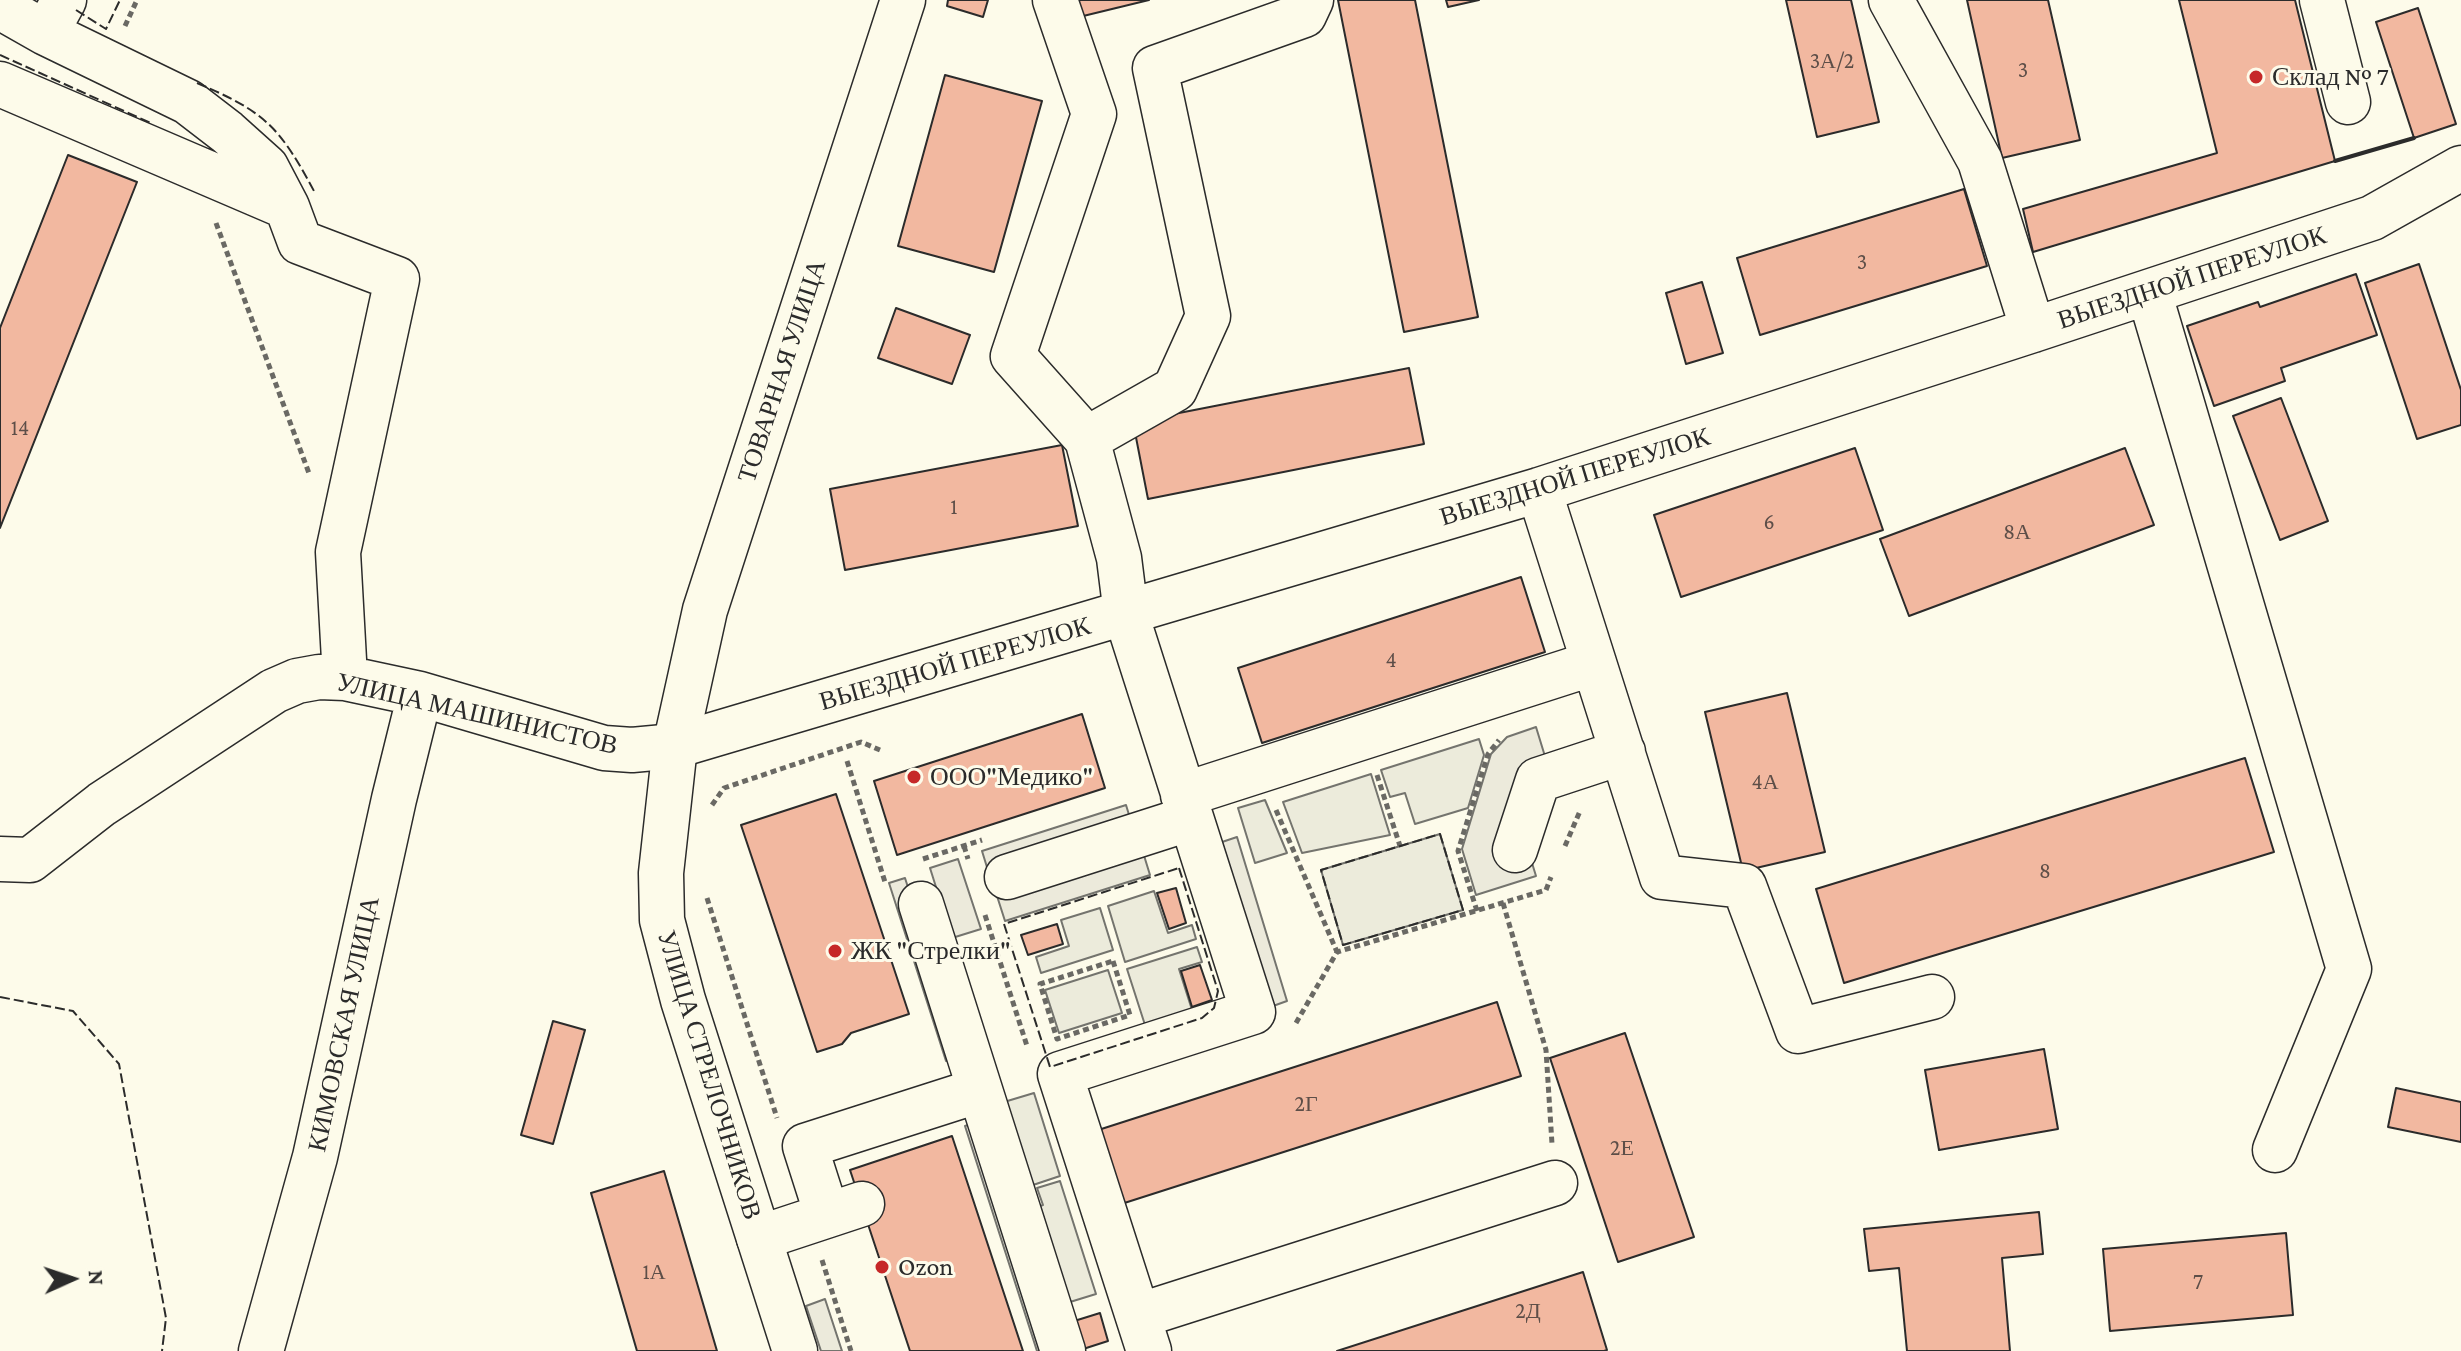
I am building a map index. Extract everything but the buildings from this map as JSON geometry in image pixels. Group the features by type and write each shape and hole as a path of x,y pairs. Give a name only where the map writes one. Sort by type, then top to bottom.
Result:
{"street":[{"name":"ТОВАРНАЯ УЛИЦА","path":"675,746 705,610 903,0"},
{"path":"1055,0 1094,114 1013,356 1087,439 1119,558 1126,614 1253,1012 1060,1074 1143,1334 1555,1183"},
{"path":"1087,439 1175,389 1208,316 1155,68 1304,15 1311,0"},
{"path":"1891,0 1980,161 2033,330"},
{"path":"2322,0 2348,102"},
{"path":"0,7 55,17 188,102 266,167 287,207 300,242 397,279 338,552 345,678"},
{"path":"0,84 287,207"},
{"name":"ВЫЕЗДНОЙ ПЕРЕУЛОК","path":"675,746 1539,490 2372,218 2461,168"},
{"path":"2149,292 2349,969 2275,1150"},
{"path":"1539,490 1594,663 1613,756 1662,877 1744,886 1798,1031 1932,997"},
{"path":"987,884 1187,806 1594,663"},
{"name":"УЛИЦА МАШИНИСТОВ","path":"0,859 30,860 102,804 274,691 297,681 319,677 345,678 420,694 604,748 632,750 675,746"},
{"name":"КИМОВСКАЯ УЛИЦА","path":"261,1351 315,1157 420,694"},
{"name":"УЛИЦА СТРЕЛОЧНИКОВ","path":"675,746 661,873 662,920 683,1000 795,1351"},
{"path":"1515,850 1538,780 1613,756"},
{"path":"904,896 980,1090 1063,1351"},
{"path":"756,1229 841,1200 805,1146 980,1090"}],"path":[{"path":"196,168 311,478"},
{"path":"1477,911 1458,851 1488,754 1502,736"},
{"path":"724,788 861,742 880,750"},
{"path":"1565,846 1613,756"},
{"path":"847,761 904,896"},
{"path":"1376,770 1400,846"},
{"path":"1273,802 1337,952"},
{"path":"964,846 987,884 1030,1055"},
{"path":"1292,1030 1337,952 1546,890 1552,876"},
{"path":"1503,903 1546,1050 1555,1183"},
{"path":"1113,961 1130,1015 1057,1039 1040,984 1113,961"}],"shaded area":[{"path":"1536,727 1555,789 1528,850 1536,876 1476,895 1462,849 1491,754 1507,737"},
{"path":"1479,739 1484,755 1468,808 1415,824 1405,793 1390,797 1381,770"},
{"path":"1371,774 1390,835 1302,853 1283,802"},
{"path":"1265,800 1287,853 1255,863 1238,808"},
{"path":"1126,805 1134,831 990,877 982,851"},
{"path":"1440,834 1463,910 1343,945 1321,870"},
{"path":"1237,837 1287,1001 1273,1006 1222,842"},
{"path":"1142,849 1150,875 1005,921 997,896"},
{"path":"958,859 981,929 952,938 930,868"},
{"path":"905,878 962,1056 946,1061 889,883"},
{"path":"1154,891 1168,933 1192,925 1196,939 1125,962 1108,906"},
{"path":"1100,908 1113,950 1041,973 1036,957 1069,946 1061,920"},
{"path":"1197,947 1202,962 1179,969 1192,1010 1145,1025 1127,969"},
{"path":"1108,970 1122,1013 1059,1033 1045,990"},
{"path":"1034,1093 1060,1176 1030,1186 1004,1102"},
{"path":"977,1122 1050,1351 1037,1351 965,1126"},
{"path":"1060,1181 1096,1294 1070,1302 1037,1188"},
{"path":"825,1299 842,1351 821,1351 806,1306"}],"fence":[{"path":"76,10 106,29 120,0"},
{"path":"0,55 153,124"},
{"path":"197,83 239,103 268,124 291,151 314,191"},
{"path":"1440,834 1463,910 1343,945 1321,870 1440,834"},
{"path":"1179,868 1218,991 1214,1008 1202,1018 1050,1067 1004,924 1179,868"},
{"path":"0,997 73,1011 119,1064 166,1318 162,1351"}],"wall":[{"path":"2335,161 2414,138"}],"place":[{"name":"Склад № 7","path":"2256,77"},
{"name":"ООО\"Медико\"","path":"914,777"},
{"name":"ЖК \"Стрелки\"","path":"835,951"},
{"name":"Ozon","path":"882,1267"}]}
